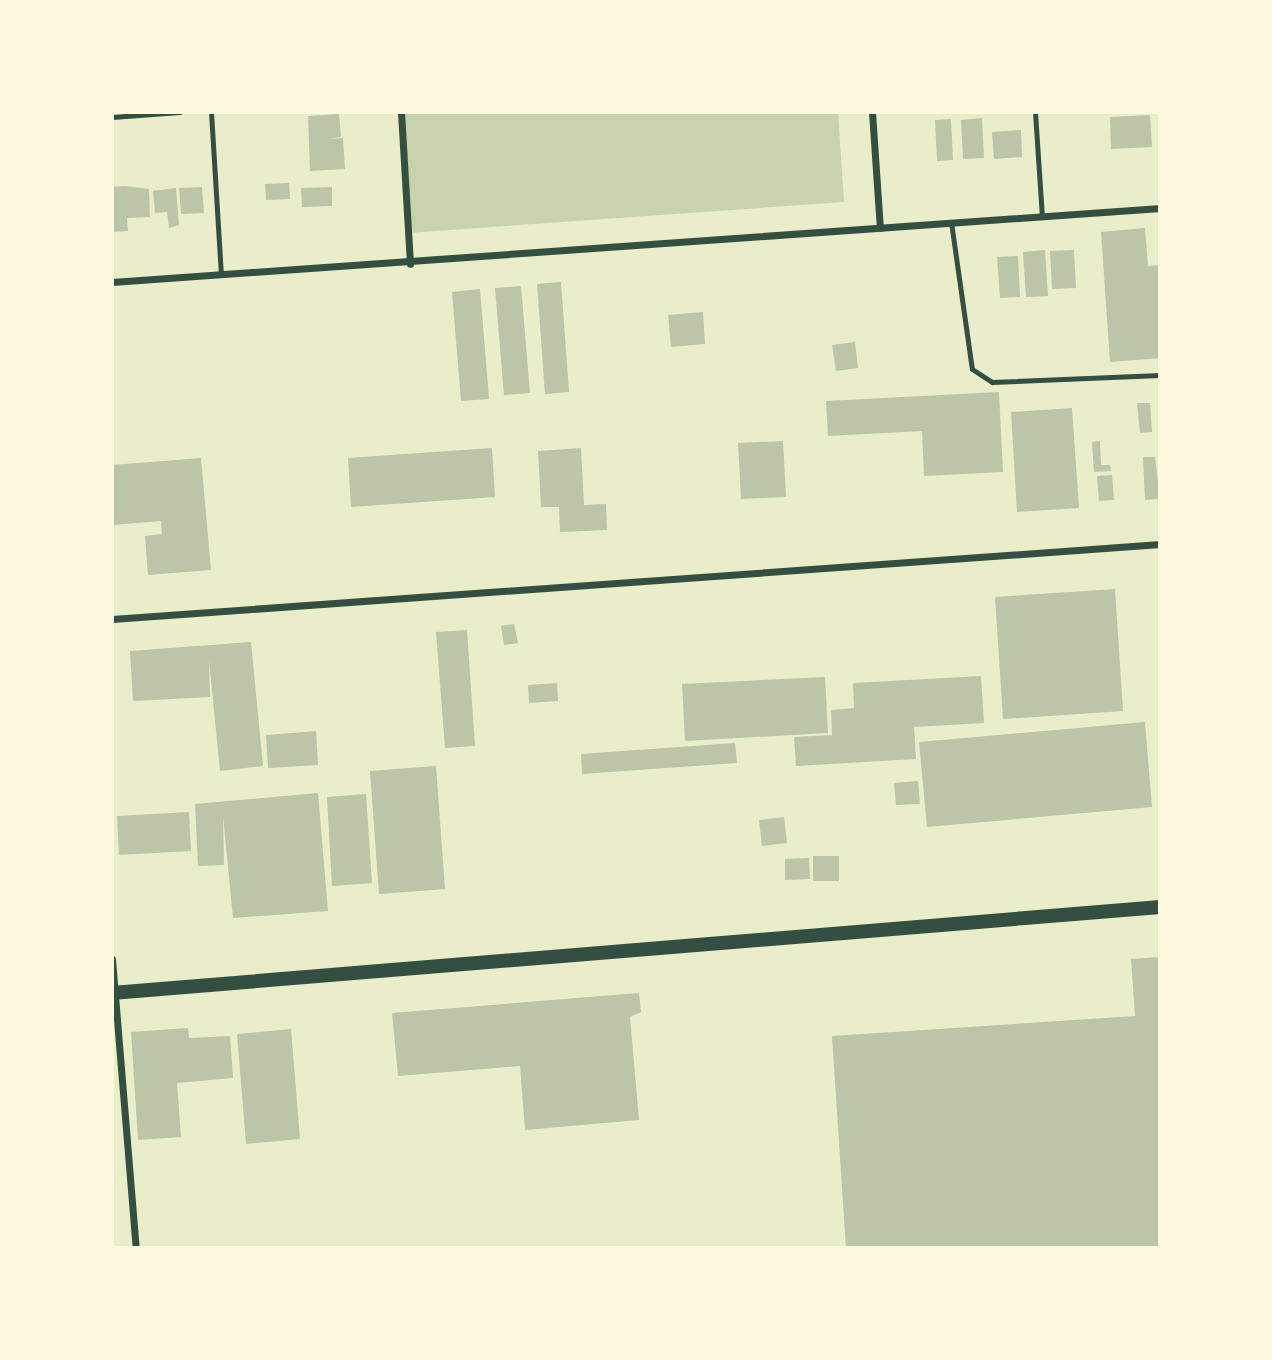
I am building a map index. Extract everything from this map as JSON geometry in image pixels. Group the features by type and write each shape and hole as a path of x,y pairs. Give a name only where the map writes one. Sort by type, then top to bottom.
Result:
{"main road":[{"path":"113,993 1160,907"}],"street":[{"path":"401,112 410,264"},
{"path":"872,112 880,228"},
{"path":"112,282 410,264 1160,208"},
{"path":"112,619 1160,544"},
{"path":"112,959 136,1248"}],"lane":[{"path":"112,117 180,112"},
{"path":"211,112 221,275"},
{"path":"1035,112 1042,217"},
{"path":"951,222 972,369 992,382 1160,375"}],"green space":[{"path":"398,112 838,112 844,202 407,233"}],"building":[{"path":"339,114 341,137 327,139 343,138 345,169 310,171 308,116"},
{"path":"1150,115 1152,147 1111,149 1110,117"},
{"path":"982,118 984,158 963,159 961,120"},
{"path":"951,119 953,160 937,161 935,120"},
{"path":"1021,130 1022,157 994,159 992,132"},
{"path":"289,183 290,199 266,200 265,184"},
{"path":"112,187 149,189 150,217 127,218 128,231 112,232"},
{"path":"202,187 204,213 181,214 179,188"},
{"path":"332,187 332,206 302,207 301,188"},
{"path":"176,188 179,225 169,228 167,212 155,213 153,191"},
{"path":"1145,228 1148,266 1160,265 1160,358 1110,362 1101,232"},
{"path":"1045,250 1048,296 1026,297 1023,252"},
{"path":"1074,250 1076,288 1052,289 1050,251"},
{"path":"1018,256 1020,297 1000,298 997,257"},
{"path":"561,282 569,392 545,394 537,284"},
{"path":"521,286 530,393 504,395 495,288"},
{"path":"480,289 489,399 461,401 452,292"},
{"path":"703,312 705,344 671,347 668,315"},
{"path":"855,342 858,368 836,371 832,345"},
{"path":"999,392 1003,472 924,476 922,431 828,436 826,401"},
{"path":"1137,403 1150,403 1152,432 1140,433"},
{"path":"1072,408 1079,508 1017,512 1011,412"},
{"path":"783,441 786,497 741,499 738,443"},
{"path":"1100,441 1101,465 1110,465 1111,471 1094,472 1092,442"},
{"path":"492,448 495,497 351,507 348,458"},
{"path":"581,448 584,505 606,504 607,530 560,532 559,507 541,507 538,451"},
{"path":"1143,457 1155,457 1160,499 1145,500"},
{"path":"201,458 211,570 148,575 145,536 162,534 161,521 112,525 112,465"},
{"path":"1112,475 1114,500 1099,501 1097,476"},
{"path":"1115,589 1123,711 1003,719 995,597"},
{"path":"514,624 518,643 504,645 501,626"},
{"path":"467,630 475,746 445,748 436,632"},
{"path":"251,642 263,766 220,771 209,660 210,697 133,701 130,651"},
{"path":"981,676 984,723 914,727 916,759 796,766 794,737 832,735 831,710 854,708 853,683"},
{"path":"825,677 828,733 685,741 682,684"},
{"path":"557,683 558,701 529,703 528,685"},
{"path":"1145,722 1152,807 927,827 919,742"},
{"path":"316,731 318,765 268,768 266,735"},
{"path":"735,743 737,763 582,774 581,754"},
{"path":"436,766 445,889 379,894 370,771"},
{"path":"918,781 920,804 896,805 894,783"},
{"path":"318,793 328,911 233,918 223,816 224,865 198,866 195,804"},
{"path":"366,794 372,883 332,886 327,797"},
{"path":"189,812 191,851 119,855 117,816"},
{"path":"784,817 787,843 762,846 759,820"},
{"path":"813,856 839,856 839,881 813,881"},
{"path":"809,858 810,879 785,880 785,859"},
{"path":"1160,957 1160,1248 846,1248 832,1036 1135,1016 1131,959"},
{"path":"639,993 641,1012 630,1017 639,1120 525,1130 520,1066 398,1076 392,1013"},
{"path":"188,1028 189,1038 230,1036 233,1078 177,1083 181,1137 138,1140 131,1032"},
{"path":"291,1029 300,1139 246,1144 237,1034"}]}
